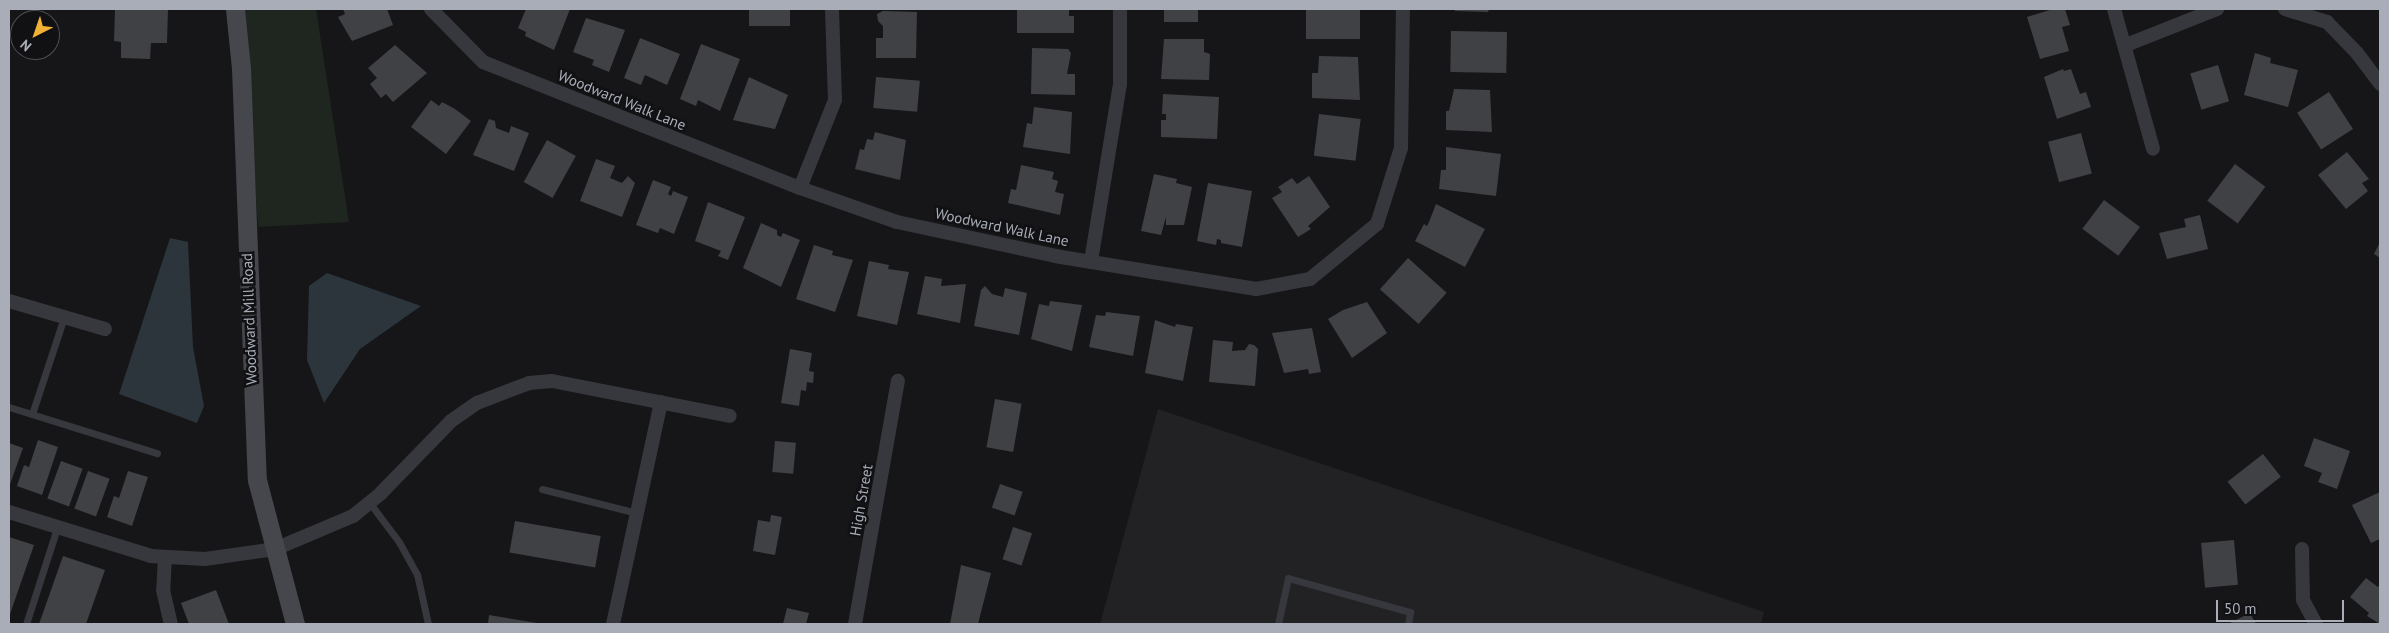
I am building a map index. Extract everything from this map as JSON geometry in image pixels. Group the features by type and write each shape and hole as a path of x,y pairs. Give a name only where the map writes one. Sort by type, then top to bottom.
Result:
{"street":[{"name":"Woodward Mill Road","path":"234,9 241,68 257,480 295,624"},
{"name":"Woodward Walk Lane","path":"431,9 483,62 800,188 898,222 1055,256 1256,289 1310,279 1377,224 1402,148 1402,9"},
{"path":"800,188 835,100 832,9"},
{"path":"1091,261 1120,84 1120,9"},
{"path":"2114,9 2126,45 2153,149"},
{"path":"2126,45 2217,9"},
{"path":"2285,9 2327,22 2357,53 2380,84"},
{"path":"9,301 105,329"},
{"path":"9,512 152,556 205,559 275,549 353,516 451,421 476,402 504,390 552,380 730,416"},
{"name":"High Street","path":"855,624 898,381"},
{"path":"613,624 661,402"},
{"path":"2302,549 2303,600 2316,624"},
{"path":"165,557 163,590 171,624"}],"lane":[{"path":"32,414 64,317"},
{"path":"9,407 157,453"},
{"path":"542,489 637,513"},
{"path":"369,502 399,542 417,574 428,624"},
{"path":"26,624 57,528"},
{"path":"1278,624 1288,578 1410,612 1408,624"}],"shaded area":[{"path":"244,9 316,9 349,222 258,227"},
{"path":"170,238 188,242 193,347 204,406 197,423 119,394"},
{"path":"327,273 421,306 360,349 324,403 307,360 309,286"},
{"path":"1158,409 1764,612 1761,624 1100,624"}],"building":[{"path":"115,9 168,9 167,43 151,43 150,59 121,58 121,42 114,41"},
{"path":"343,9 387,9 393,25 352,41 338,17 345,14"},
{"path":"526,9 570,9 554,50 525,36 526,32 518,28"},
{"path":"749,9 790,9 790,26 749,26"},
{"path":"1017,9 1069,9 1069,16 1074,16 1074,33 1017,33"},
{"path":"1164,9 1198,9 1198,22 1164,22"},
{"path":"1306,9 1360,9 1360,39 1306,39"},
{"path":"1455,9 1489,9 1488,12 1455,11"},
{"path":"2053,9 2065,9 2070,25 2062,27 2069,51 2040,59 2027,17"},
{"path":"883,11 917,12 916,58 876,58 876,38 883,38 883,26 878,21 877,14"},
{"path":"586,18 625,30 609,72 592,65 594,60 573,52"},
{"path":"1451,31 1507,32 1506,73 1450,72"},
{"path":"640,38 680,54 667,85 645,75 641,85 624,78"},
{"path":"1164,39 1204,39 1204,52 1210,54 1209,80 1161,79"},
{"path":"701,44 740,59 720,111 698,100 696,106 680,99"},
{"path":"395,45 427,73 393,102 386,94 381,98 370,84 377,78 368,68"},
{"path":"1032,48 1068,49 1071,53 1067,74 1075,74 1075,95 1031,94"},
{"path":"2255,53 2271,58 2270,63 2298,70 2288,107 2244,95"},
{"path":"1319,56 1358,57 1360,100 1312,98 1312,73 1318,73"},
{"path":"2218,65 2229,101 2201,110 2190,73"},
{"path":"2063,69 2064,71 2071,69 2080,94 2086,92 2091,107 2057,119 2044,77"},
{"path":"749,77 788,95 775,129 733,120"},
{"path":"876,77 920,81 917,112 873,108"},
{"path":"1454,89 1490,90 1492,132 1446,130 1446,111 1449,111"},
{"path":"2329,92 2353,129 2321,150 2297,113"},
{"path":"1163,94 1219,97 1217,139 1161,137 1161,120 1166,120 1166,114 1162,114"},
{"path":"431,100 439,106 442,102 471,121 446,154 411,127"},
{"path":"1034,107 1072,112 1070,154 1023,147 1027,123 1032,124"},
{"path":"1319,114 1361,119 1356,161 1314,156"},
{"path":"489,119 495,121 496,128 509,133 511,126 529,133 514,171 473,155"},
{"path":"875,132 906,140 900,180 855,169 860,149 864,150 867,139 873,140"},
{"path":"2081,133 2092,174 2059,182 2048,142"},
{"path":"547,140 576,156 553,198 524,182"},
{"path":"1446,147 1501,154 1496,196 1439,189 1441,170 1446,170"},
{"path":"2347,152 2369,179 2362,183 2368,191 2346,209 2318,175"},
{"path":"596,159 615,166 610,178 622,183 628,176 635,183 622,217 580,201"},
{"path":"2235,164 2265,187 2238,224 2207,201"},
{"path":"1021,165 1054,172 1052,179 1058,181 1055,192 1064,194 1060,215 1008,203 1011,189 1016,190"},
{"path":"1154,174 1177,179 1176,183 1192,187 1184,225 1166,225 1166,217 1161,235 1141,231"},
{"path":"1309,176 1330,207 1308,226 1311,229 1298,237 1272,198 1282,192 1278,187 1292,178 1297,184"},
{"path":"653,180 671,187 668,194 671,196 673,191 688,197 674,234 660,228 658,233 636,225"},
{"path":"1208,183 1252,191 1242,247 1221,243 1221,240 1217,239 1216,245 1197,241"},
{"path":"2104,200 2140,227 2118,256 2082,229"},
{"path":"708,202 745,217 728,260 718,256 721,251 695,241"},
{"path":"1436,204 1485,229 1465,267 1415,241 1424,224 1427,226"},
{"path":"2200,215 2208,249 2167,259 2159,233 2186,227 2184,219"},
{"path":"761,223 777,230 777,235 781,237 783,233 800,240 781,287 743,268"},
{"path":"2380,242 2380,258 2374,254"},
{"path":"814,245 833,251 832,255 853,260 835,312 796,299"},
{"path":"1408,258 1447,293 1419,324 1380,289"},
{"path":"869,261 889,265 888,269 909,272 897,325 857,316"},
{"path":"925,276 942,279 941,286 966,284 960,323 917,314"},
{"path":"985,286 992,294 1003,297 1005,288 1027,293 1019,335 974,326 981,290"},
{"path":"1050,301 1082,305 1072,351 1031,339 1039,304 1049,306"},
{"path":"1367,302 1387,333 1352,358 1328,319 1343,310"},
{"path":"1106,312 1140,316 1133,356 1089,347 1096,315 1105,316"},
{"path":"1155,320 1175,327 1176,324 1193,327 1183,381 1145,373"},
{"path":"1312,328 1321,372 1309,374 1308,369 1284,373 1272,333"},
{"path":"1213,340 1233,342 1232,351 1245,350 1249,344 1254,345 1258,349 1255,386 1209,382"},
{"path":"790,349 812,353 809,371 814,372 813,383 807,382 806,391 801,390 799,406 781,403"},
{"path":"995,399 1022,404 1013,452 986,447"},
{"path":"2314,438 2350,451 2337,489 2318,482 2322,473 2304,466"},
{"path":"38,440 58,447 42,495 17,486 24,465 29,467"},
{"path":"775,441 796,443 793,474 772,472"},
{"path":"9,443 23,448 9,487"},
{"path":"2263,454 2281,477 2245,505 2228,482"},
{"path":"61,461 83,469 69,506 47,499"},
{"path":"88,471 110,479 96,516 74,509"},
{"path":"128,471 148,477 132,526 107,517 114,496 119,498"},
{"path":"1000,484 1023,492 1015,515 992,508"},
{"path":"2380,492 2380,539 2371,543 2352,505"},
{"path":"771,515 782,517 775,555 753,551 758,520 770,522"},
{"path":"515,521 601,536 595,568 509,553"},
{"path":"1013,527 1032,533 1022,566 1002,559"},
{"path":"9,537 34,545 9,617"},
{"path":"2234,540 2238,585 2205,588 2201,543"},
{"path":"63,556 105,570 86,624 39,624"},
{"path":"961,565 991,573 978,624 950,624"},
{"path":"2366,578 2378,587 2380,584 2380,624 2367,616 2369,613 2350,597"},
{"path":"216,590 229,624 189,624 181,603"},
{"path":"787,608 809,613 806,624 783,624"},
{"path":"2250,613 2256,624 2228,624"},
{"path":"489,615 537,623 537,624 488,624"}]}
